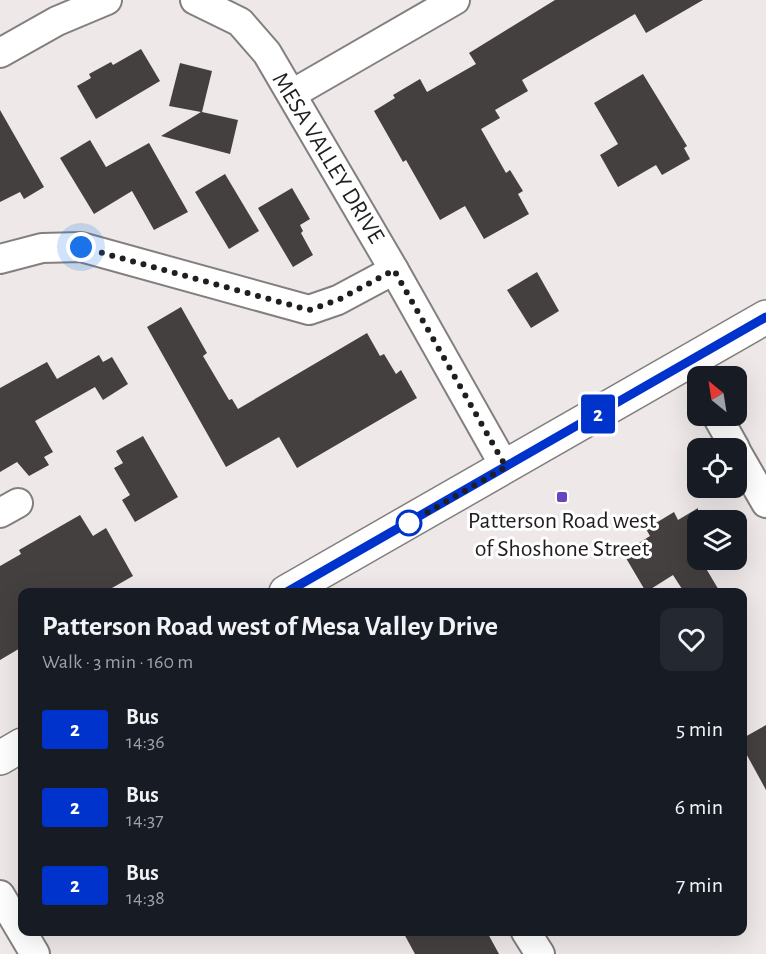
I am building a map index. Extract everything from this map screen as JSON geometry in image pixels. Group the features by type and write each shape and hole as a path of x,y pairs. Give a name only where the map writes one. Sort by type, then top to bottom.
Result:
{"main road":[{"path":"700,366 766,317"},
{"path":"304,588 321,584 506,467 687,375"},
{"path":"0,758 18,747"}],"street":[{"path":"0,53 57,21 107,0"},
{"name":"MESA VALLEY DRIVE","path":"195,0 240,22 267,53 506,467"},
{"path":"292,94 426,7 455,0"},
{"path":"0,259 42,248 81,247 309,310 338,300 394,270"},
{"path":"747,469 766,503"},
{"path":"0,895 18,925"},
{"path":"24,936 35,954"},
{"path":"529,936 540,954"}],"building":[{"path":"555,0 703,0 646,33 635,14 522,80 528,91 495,110 500,118 481,129 506,173 510,170 523,191 518,194 529,214 484,239 465,206 440,220 406,160 403,162 374,111 395,98 393,95 420,79 427,92 476,64 469,53"},
{"path":"141,49 160,81 96,119 77,86 91,78 89,74 111,62 113,65"},
{"path":"180,63 212,71 202,112 238,120 230,154 161,136 201,112 169,106"},
{"path":"643,74 687,146 684,148 690,159 662,175 656,165 618,187 600,155 618,144 594,103"},
{"path":"0,110 44,187 24,199 20,192 0,202"},
{"path":"90,140 106,167 149,143 188,212 154,230 132,191 94,214 60,158"},
{"path":"225,174 259,231 229,249 195,192"},
{"path":"292,188 310,219 300,225 303,231 301,233 313,255 293,267 258,208"},
{"path":"537,272 559,311 531,328 507,290"},
{"path":"181,307 207,353 203,356 229,400 232,399 238,409 367,333 380,356 384,354 396,374 401,370 417,398 297,468 279,437 226,467 147,327"},
{"path":"99,355 103,362 112,357 128,384 103,400 95,387 35,421 53,452 44,457 49,465 29,476 17,462 0,472 0,388 47,362 57,379"},
{"path":"143,436 178,497 135,522 122,500 130,495 114,468 123,463 116,451"},
{"path":"674,512 678,520 687,515 687,570 707,570 718,588 681,588 673,575 652,588 644,588 623,553 650,536 646,529"},
{"path":"80,515 93,536 106,528 133,576 112,588 18,588 18,649 0,660 0,566 21,554 19,550"},
{"path":"766,725 766,790 747,755 747,736"},
{"path":"405,936 489,936 499,954 415,954"}],"bus line":[{"name":"2","path":"294,588 766,317"}],"place":[{"name":"Patterson Road west of Shoshone Street","path":"562,497"}],"route":[{"path":"81,247 309,310 338,300 394,270 506,467 409,523"}]}
